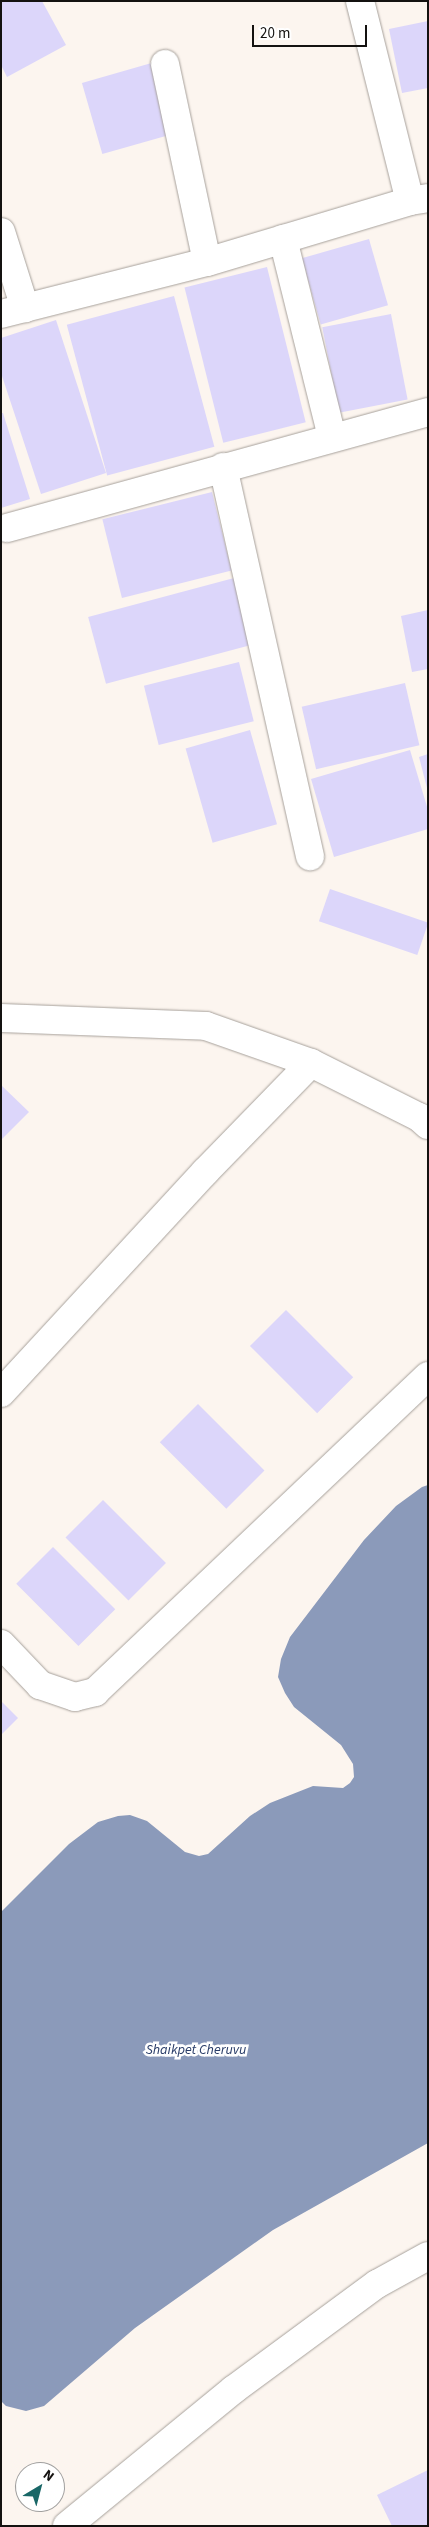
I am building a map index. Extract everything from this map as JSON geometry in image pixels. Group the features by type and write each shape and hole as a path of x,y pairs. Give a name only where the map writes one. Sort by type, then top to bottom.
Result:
{"street":[{"path":"1,232 13,311 207,262 419,199 360,1"},
{"path":"165,64 207,262"},
{"path":"283,239 332,437"},
{"path":"7,528 428,412"},
{"path":"223,467 310,856"},
{"path":"1,1018 206,1026 312,1063 419,1117 428,1125"},
{"path":"1,1393 205,1172 312,1063"},
{"path":"1,1644 40,1685 75,1698 95,1692 428,1376"},
{"path":"67,2526 233,2390 377,2284 428,2256"}],"water":[{"name":"Shaikpet Cheruvu","path":"428,1485 428,2143 273,2230 135,2328 44,2406 26,2411 6,2406 1,2401 1,1912 69,1844 98,1822 118,1816 130,1815 147,1821 185,1852 199,1856 208,1854 250,1816 270,1803 313,1786 343,1788 350,1783 354,1777 353,1764 341,1745 294,1707 285,1693 278,1677 281,1659 290,1637 364,1540 396,1506 422,1487"}],"building":[{"path":"1,1 42,1 66,45 7,77 1,65"},
{"path":"428,21 428,88 402,93 389,29"},
{"path":"155,62 175,133 102,154 82,83"},
{"path":"369,239 388,305 321,325 302,258"},
{"path":"267,267 306,422 223,443 185,288"},
{"path":"174,296 214,447 107,475 67,325"},
{"path":"391,314 408,399 339,413 322,327"},
{"path":"56,320 106,473 41,494 1,373 1,338"},
{"path":"1,413 3,413 30,499 1,508"},
{"path":"212,492 232,571 122,598 102,519"},
{"path":"234,578 252,645 106,684 88,617"},
{"path":"428,610 428,669 412,672 401,616"},
{"path":"239,662 254,721 159,745 144,686"},
{"path":"405,683 419,745 316,769 302,707"},
{"path":"250,730 277,824 213,843 186,748"},
{"path":"410,750 428,810 428,829 334,857 311,779"},
{"path":"428,754 428,787 427,788 419,757"},
{"path":"330,889 428,923 417,955 319,921"},
{"path":"1,1085 29,1112 1,1140"},
{"path":"286,1310 353,1377 317,1413 250,1346"},
{"path":"198,1404 264,1470 226,1509 160,1442"},
{"path":"103,1500 166,1563 128,1600 66,1537"},
{"path":"53,1547 115,1609 78,1646 16,1584"},
{"path":"1,1701 18,1718 1,1735"},
{"path":"428,2470 428,2526 392,2526 377,2495"}]}
